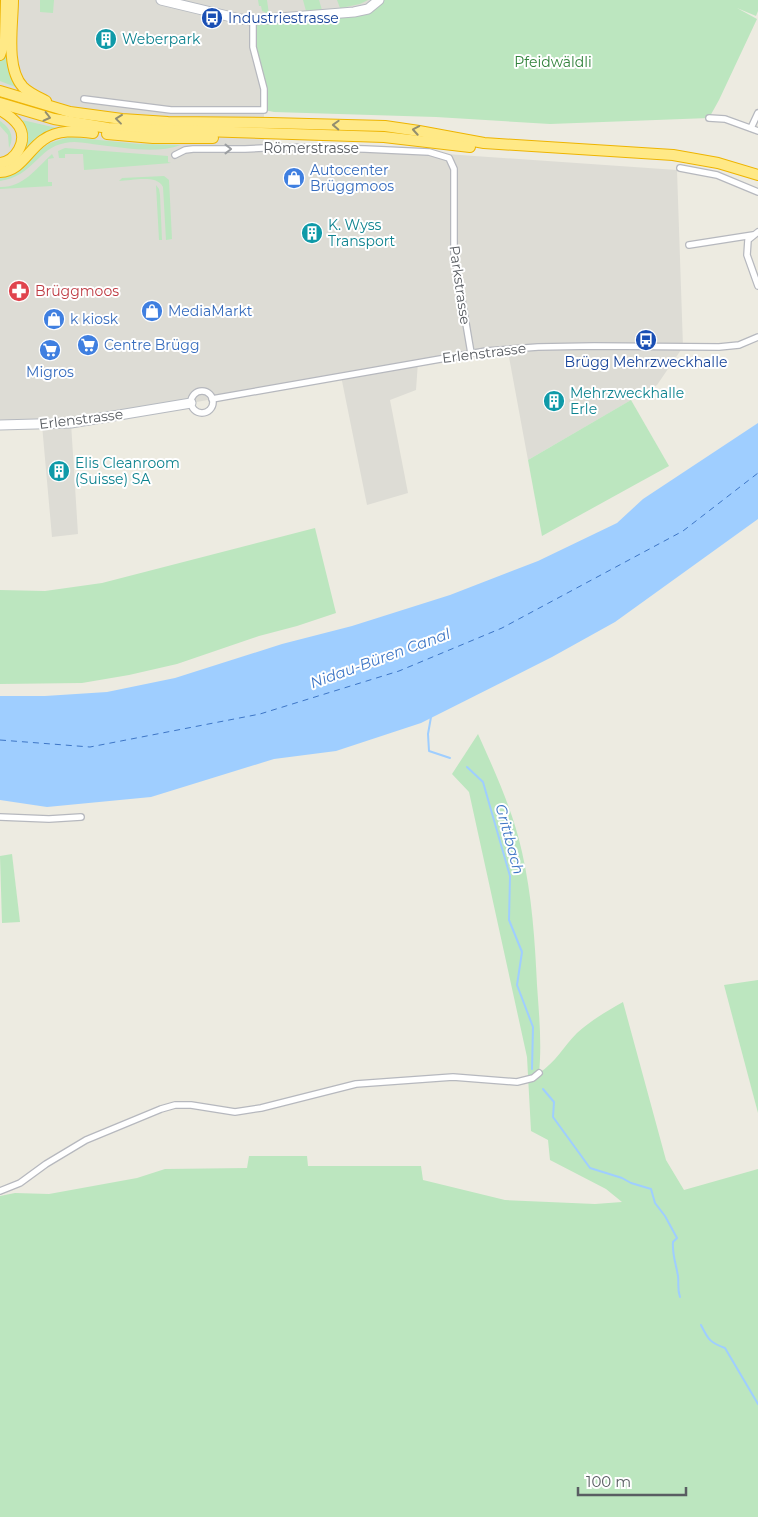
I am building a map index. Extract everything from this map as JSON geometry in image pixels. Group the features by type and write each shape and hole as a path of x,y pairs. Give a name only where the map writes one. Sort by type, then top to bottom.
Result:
{"highway":[{"path":"0,55 5,40 6,0"},
{"path":"13,0 12,57 18,80 23,87 34,95 70,112"},
{"path":"0,91 70,112 122,119 168,122 385,126 484,143 673,156 718,162 758,175"},
{"path":"0,102 54,119 108,128 384,137 484,149 673,161 717,169 758,181"},
{"path":"0,110 15,121 22,135 22,142 17,153 12,158 0,163"},
{"path":"0,172 12,170 18,166 44,139 67,131 193,139 261,133"}],"main road":[{"path":"161,0 240,19 253,20 354,12 368,9 379,0"},
{"name":"Erlenstrasse","path":"0,424 71,423 191,403"}],"street":[{"path":"84,98 171,110 264,110 264,89 253,47 253,20"},
{"path":"751,128 758,113"},
{"path":"709,118 725,119 758,131"},
{"name":"Römerstrasse","path":"175,155 184,150 193,149 307,147 410,150 429,152 449,158"},
{"name":"Parkstrasse","path":"449,158 454,170 454,254 471,353"},
{"path":"680,168 717,175 758,192"},
{"path":"689,245 755,234"},
{"path":"755,234 748,240 747,256 758,286"},
{"name":"Erlenstrasse","path":"212,399 471,353 547,347 719,347 740,345 758,337"},
{"path":"200,391 209,394 212,399 212,406 204,412 197,412 191,403 192,397 200,391"},
{"path":"0,817 81,818"},
{"path":"0,1191 20,1183 62,1153 86,1140 175,1105 191,1104 235,1112 261,1108 356,1084 453,1077 478,1077 505,1082 526,1080 533,1078 539,1073"}],"shaded area":[{"path":"0,0 379,0 264,89 264,148 410,150 448,157 446,154 677,170 683,347 657,385 528,460 509,357 503,349 418,362 416,390 390,400 408,493 367,505 341,376 71,423 78,534 52,537 42,425 0,425"}],"green space":[{"path":"40,0 54,0 53,13 40,12"},
{"path":"258,0 267,0 269,14 262,11"},
{"path":"303,0 319,0 322,10 306,11"},
{"path":"337,0 368,0 360,4 340,8"},
{"name":"Pfeidwäldli","path":"379,0 758,0 758,11 756,16 737,8 757,19 709,118 550,124 436,117 274,112 264,110 264,89 253,47 253,20 345,13"},
{"path":"7,47 8,69 18,88 0,81 0,61"},
{"path":"22,120 57,128 36,139 26,149 27,133"},
{"path":"0,121 6,126 11,136 12,140 9,148 8,135 0,126"},
{"path":"69,137 139,144 181,145 151,150 69,142 48,150 21,174 0,181 0,177 23,168 41,149 50,143"},
{"path":"65,148 168,156 168,162 171,163 84,170 83,154 65,154 65,158 59,158 58,151"},
{"path":"52,154 54,158 48,159 48,182 52,182 52,186 0,189 0,187 15,185 28,177"},
{"path":"164,176 169,180 172,239 166,240 163,187 160,183 150,179 119,181 122,178"},
{"path":"156,185 160,195 162,240 159,240"},
{"path":"631,400 669,466 542,536 528,460"},
{"path":"315,528 336,613 259,636 177,664 129,675 82,683 0,684 0,590 45,591 102,583"},
{"path":"478,734 509,807 518,837 531,902 540,1029 539,1073 550,1064 582,1029 599,1016 623,1002 666,1160 684,1190 758,1169 758,1517 0,1517 0,1196 15,1193 49,1194 137,1178 165,1169 247,1168 249,1156 307,1156 308,1166 421,1166 423,1180 505,1200 595,1204 622,1202 606,1189 550,1160 548,1140 531,1131 527,1057 469,792 452,774"},
{"path":"12,854 20,922 2,923 0,856"},
{"path":"758,980 758,1113 724,985"}],"water":[{"name":"Nidau-Büren Canal","path":"758,423 758,519 615,622 552,657 421,723 336,751 274,759 151,797 47,807 0,800 0,696 45,696 107,692 175,678 282,644 352,626 450,595 538,561 617,523 643,499"}],"waterway":[{"path":"431,717 428,734 429,751 450,758"},
{"name":"Grittbach","path":"467,767 483,782 510,876 509,920 522,952 517,985 533,1027 532,1069"},
{"name":"Grittbach","path":"543,1089 554,1102 553,1117 590,1168 651,1189 655,1203 665,1216 677,1238 673,1242 673,1246 680,1297"},
{"name":"Grittbach","path":"701,1325 710,1340 725,1348 758,1404"}],"ferry route":[{"path":"0,740 90,747 260,714 399,671 502,628 683,531 758,473"}],"place":[{"name":"Industriestrasse","path":"212,18"},
{"name":"Weberpark","path":"106,39"},
{"name":"Autocenter Brüggmoos","path":"294,178"},
{"name":"K. Wyss Transport","path":"312,233"},
{"name":"Brüggmoos","path":"19,291"},
{"name":"MediaMarkt","path":"152,311"},
{"name":"k kiosk","path":"54,319"},
{"name":"Brügg Mehrzweckhalle","path":"646,340"},
{"name":"Centre Brügg","path":"88,345"},
{"name":"Migros","path":"50,350"},
{"name":"Mehrzweckhalle Erle","path":"554,401"},
{"name":"Elis Cleanroom (Suisse) SA","path":"59,471"}]}
